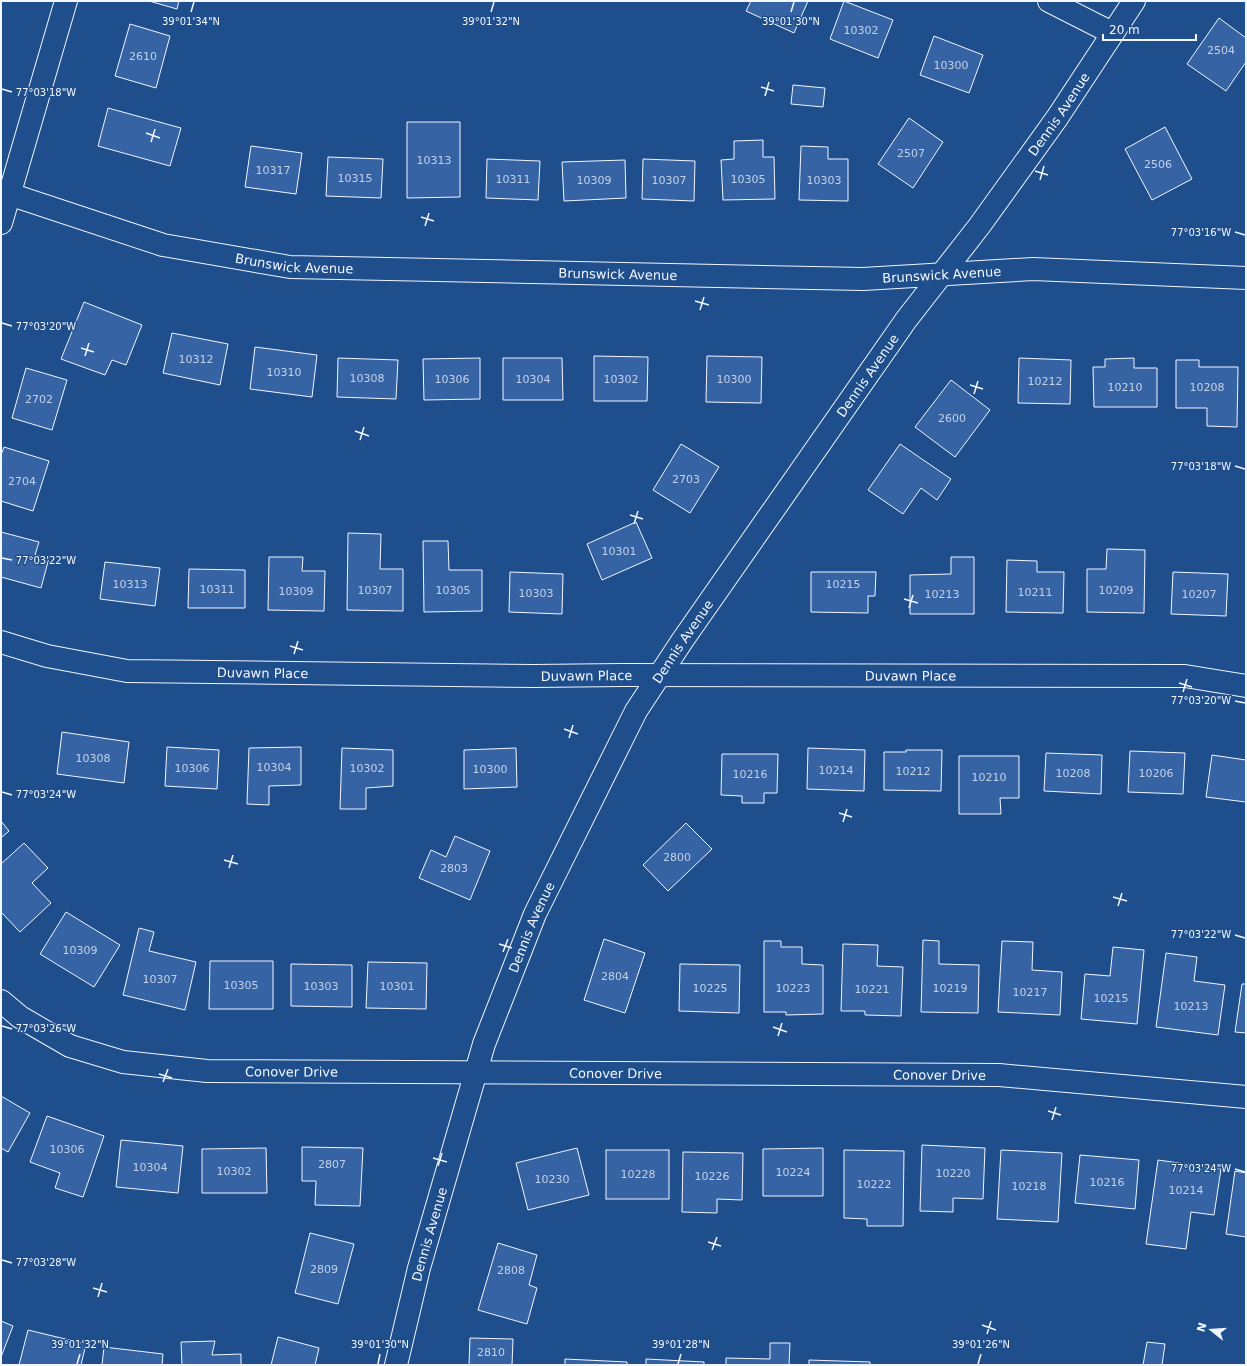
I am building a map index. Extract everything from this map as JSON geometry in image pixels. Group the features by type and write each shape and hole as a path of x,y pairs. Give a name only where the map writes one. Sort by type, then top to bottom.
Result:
{"street":[{"path":"1,223 5,192 66,1"},
{"path":"1049,1 1112,33"},
{"name":"Dennis Avenue","path":"396,1365 419,1268 484,1044 535,914 636,711 687,635 897,333 980,225 1057,118 1134,1"},
{"name":"Brunswick Avenue","path":"5,192 163,245 290,267 863,278 1033,269 1246,278"},
{"name":"Duvawn Place","path":"1,642 47,656 127,671 534,676 622,674 1185,676 1246,686"},
{"name":"Conover Drive","path":"1,1001 20,1017 70,1046 123,1062 207,1071 999,1076 1246,1097"}],"building":[{"path":"149,1 179,1 177,9"},
{"path":"751,1 808,1 794,33 746,11"},
{"path":"844,1 893,20 878,58 830,39"},
{"path":"1219,18 1246,38 1246,62 1226,91 1187,64"},
{"path":"130,24 170,36 156,88 115,76"},
{"path":"934,36 983,55 969,93 920,75"},
{"path":"793,85 825,88 823,107 791,104"},
{"path":"108,108 181,128 170,166 98,146"},
{"path":"909,118 943,142 913,188 878,164"},
{"path":"407,122 460,122 460,197 407,198"},
{"path":"1165,127 1192,179 1152,200 1125,149"},
{"path":"763,140 763,157 774,157 775,199 723,200 721,160 734,159 734,141"},
{"path":"251,146 302,153 296,194 245,187"},
{"path":"801,146 828,147 828,159 848,159 848,201 799,200"},
{"path":"328,157 383,159 381,198 326,196"},
{"path":"487,159 540,161 538,200 486,198"},
{"path":"643,159 695,161 694,201 642,199"},
{"path":"625,160 626,198 564,201 562,162"},
{"path":"84,302 142,325 126,365 112,360 105,375 61,359"},
{"path":"172,333 228,344 220,385 163,373"},
{"path":"255,347 317,355 312,397 250,389"},
{"path":"594,356 648,357 647,401 594,401"},
{"path":"707,356 762,357 761,403 706,402"},
{"path":"338,358 398,360 396,399 337,397"},
{"path":"480,358 480,399 424,400 423,359"},
{"path":"503,358 562,358 563,400 503,400"},
{"path":"1019,358 1071,360 1070,404 1018,403"},
{"path":"1134,358 1134,368 1157,368 1157,407 1094,407 1093,367 1105,367 1105,359"},
{"path":"1176,360 1199,360 1199,367 1238,367 1237,427 1207,426 1207,408 1176,408"},
{"path":"26,368 67,380 52,430 12,418"},
{"path":"951,380 990,410 955,457 915,427"},
{"path":"681,444 719,467 690,513 653,490"},
{"path":"900,444 951,479 937,500 921,488 903,514 868,490"},
{"path":"4,447 49,461 33,511 1,501 1,455"},
{"path":"636,522 652,558 602,580 587,544"},
{"path":"1,532 39,542 35,555 49,558 41,588 1,577"},
{"path":"348,533 381,534 380,569 403,569 403,611 347,610"},
{"path":"423,541 448,541 449,570 482,570 482,611 424,612"},
{"path":"1107,549 1145,550 1144,613 1087,612 1087,569 1106,569"},
{"path":"269,557 303,557 302,571 325,571 324,611 268,610"},
{"path":"951,557 974,557 974,614 910,614 910,575 951,574"},
{"path":"1007,560 1037,561 1037,572 1064,572 1063,613 1006,612"},
{"path":"105,562 160,568 155,606 100,599"},
{"path":"189,569 245,570 245,608 188,608"},
{"path":"510,572 563,574 562,614 509,612"},
{"path":"811,572 876,572 875,596 868,596 868,613 811,612"},
{"path":"1173,572 1228,574 1226,616 1171,614"},
{"path":"62,732 129,742 124,783 57,774"},
{"path":"167,747 219,750 217,789 165,786"},
{"path":"301,747 301,785 269,786 269,805 247,804 249,748"},
{"path":"342,748 393,750 393,786 366,788 366,809 340,809"},
{"path":"516,748 517,787 464,789 464,750"},
{"path":"808,748 865,750 864,791 807,789"},
{"path":"906,750 942,750 941,791 884,790 884,752 906,752"},
{"path":"1130,751 1185,753 1183,794 1128,792"},
{"path":"1046,753 1102,755 1101,794 1044,791"},
{"path":"722,754 778,754 777,793 764,793 764,803 742,803 742,796 721,795"},
{"path":"1212,755 1246,760 1246,802 1206,797"},
{"path":"959,756 1019,756 1019,798 1000,798 1001,814 959,814"},
{"path":"1,821 9,831 1,838"},
{"path":"686,823 712,849 668,891 643,865"},
{"path":"455,836 490,851 470,900 419,878 431,850 446,857"},
{"path":"24,843 48,868 32,883 51,903 20,932 1,912 1,864"},
{"path":"66,912 120,945 94,987 40,954"},
{"path":"139,928 154,932 149,951 196,962 185,1010 123,995"},
{"path":"604,939 645,953 625,1013 584,1000"},
{"path":"923,940 939,941 939,964 979,965 978,1013 921,1012"},
{"path":"764,941 781,941 781,947 802,947 802,964 823,965 823,1014 786,1015 786,1012 764,1012"},
{"path":"1002,941 1033,942 1032,970 1062,972 1060,1015 998,1012"},
{"path":"843,944 878,945 877,966 903,967 901,1016 865,1015 865,1011 841,1011"},
{"path":"1113,947 1144,950 1137,1024 1081,1019 1085,974 1110,976"},
{"path":"1166,953 1197,957 1194,981 1225,985 1218,1035 1156,1027"},
{"path":"210,961 273,961 273,1009 209,1009"},
{"path":"368,962 427,963 426,1009 366,1008"},
{"path":"291,964 352,965 352,1007 291,1006"},
{"path":"680,964 740,965 739,1013 679,1011"},
{"path":"1242,984 1246,984 1246,1033 1235,1032"},
{"path":"1,1096 30,1113 8,1152 1,1148"},
{"path":"47,1116 104,1136 83,1197 55,1188 60,1173 30,1162"},
{"path":"121,1140 183,1146 178,1193 116,1187"},
{"path":"922,1145 985,1148 983,1199 953,1198 953,1212 920,1211"},
{"path":"302,1147 363,1148 360,1206 315,1205 316,1181 302,1181"},
{"path":"266,1148 267,1193 202,1193 202,1149"},
{"path":"577,1148 589,1195 528,1210 516,1163"},
{"path":"823,1148 823,1196 763,1196 763,1149"},
{"path":"606,1150 669,1150 669,1199 606,1199"},
{"path":"844,1150 904,1151 903,1226 867,1226 867,1219 844,1218"},
{"path":"1001,1150 1062,1153 1058,1222 997,1219"},
{"path":"683,1152 743,1153 742,1200 717,1199 717,1213 682,1212"},
{"path":"1080,1155 1139,1160 1135,1209 1075,1203"},
{"path":"1158,1160 1221,1169 1214,1215 1191,1212 1186,1249 1146,1244"},
{"path":"1235,1171 1246,1173 1246,1237 1226,1234"},
{"path":"310,1233 354,1244 338,1304 295,1293"},
{"path":"498,1243 537,1255 529,1285 537,1288 527,1324 478,1310"},
{"path":"1,1321 13,1326 1,1357"},
{"path":"28,1330 86,1344 81,1365 19,1365"},
{"path":"278,1337 319,1348 315,1365 271,1365"},
{"path":"470,1338 513,1339 512,1365 469,1365"},
{"path":"215,1341 212,1355 241,1354 241,1365 182,1365 181,1342"},
{"path":"1147,1342 1165,1344 1162,1365 1143,1365"},
{"path":"770,1343 790,1343 789,1365 726,1365 726,1358 770,1359"},
{"path":"104,1347 163,1354 162,1365 102,1365"},
{"path":"565,1359 627,1362 627,1365 565,1365"},
{"path":"646,1359 704,1362 704,1365 646,1365"},
{"path":"809,1360 870,1362 870,1365 809,1365"}]}
